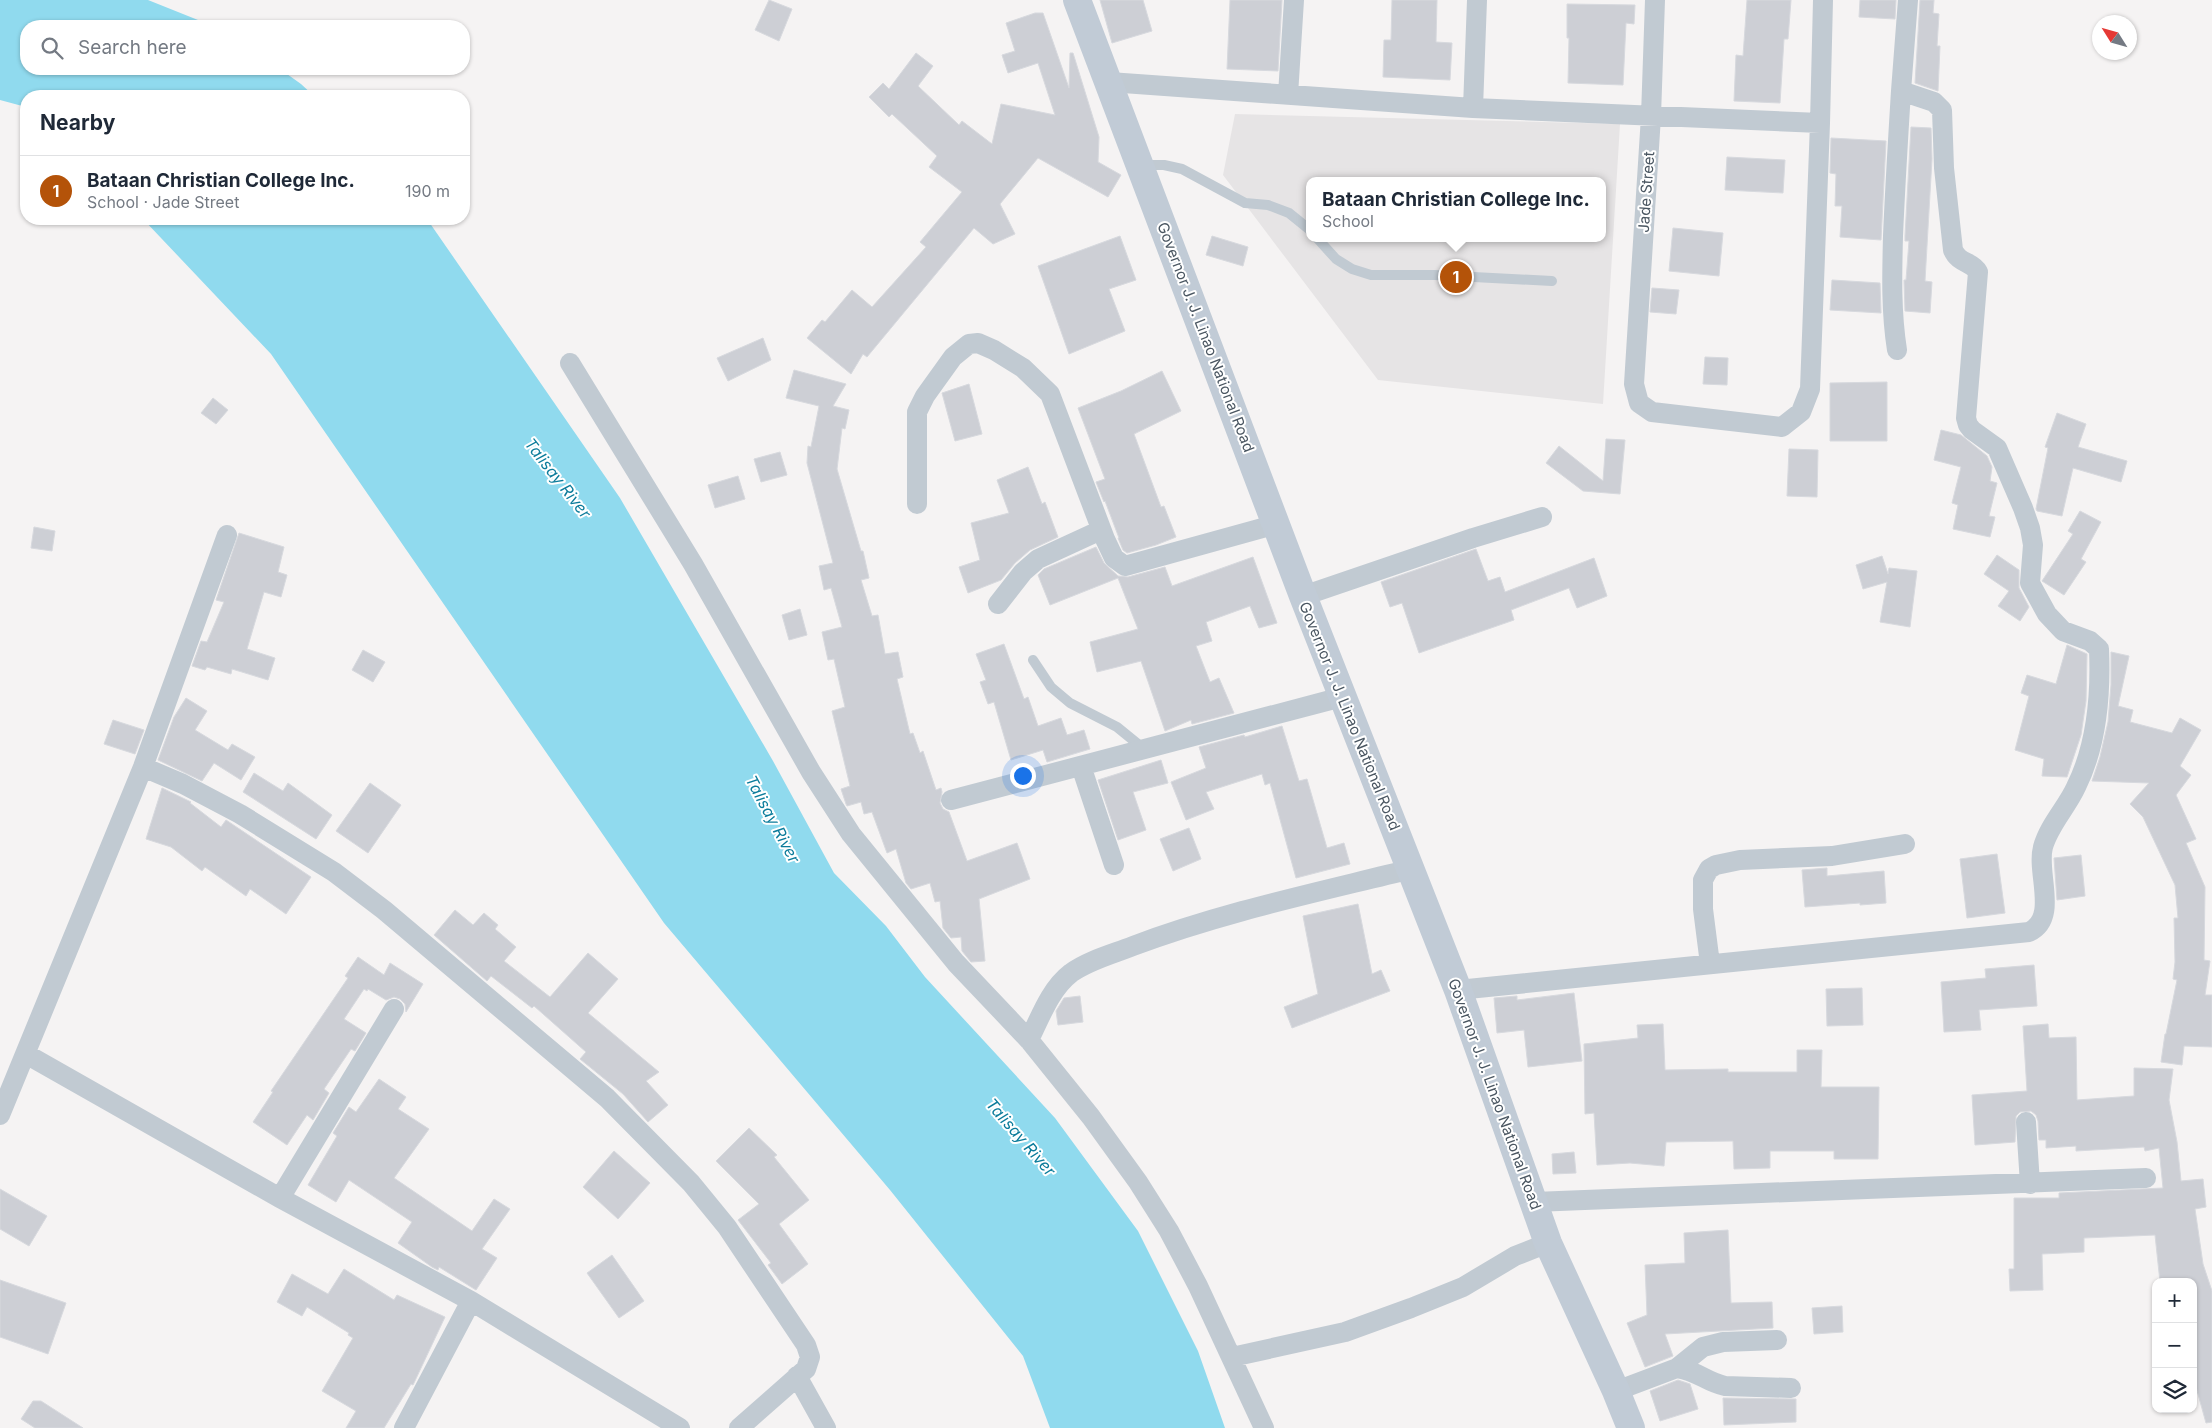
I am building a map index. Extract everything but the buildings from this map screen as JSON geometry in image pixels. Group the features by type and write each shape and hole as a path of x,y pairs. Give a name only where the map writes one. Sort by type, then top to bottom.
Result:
{"main road":[{"name":"Governor J. J. Linao National Road","path":"1077,0 1110,82 1303,596 1458,990 1548,1243 1631,1428"}],"street":[{"path":"1288,95 1294,0"},
{"path":"1473,108 1478,0"},
{"name":"Jade Street","path":"1655,0 1651,116 1634,384 1639,403 1652,412 1782,427 1801,412 1810,389 1820,123"},
{"path":"1110,82 1473,108 1820,123 1824,0"},
{"path":"1897,350 1892,318 1891,285 1895,171 1908,0"},
{"path":"1458,990 2029,932 2036,929 2044,916 2043,848 2084,771 2096,721 2099,649 2090,641 2063,631 2047,614 2030,583 2033,545 2030,528 2023,508 1997,448 1968,425 1966,418 1978,272 1974,267 1956,257 1953,250 1944,168 1942,110 1934,102 1901,91"},
{"path":"917,504 918,412 925,396 953,357 969,344 978,343 994,350 1023,368 1050,394 1101,530 1114,558 1124,566 1277,524"},
{"path":"570,363 693,564 811,772 851,834 950,956 1029,1040 1091,1117 1138,1182 1169,1231 1232,1357 1264,1428"},
{"path":"1303,596 1473,538 1542,517"},
{"path":"998,604 1023,572 1038,559 1101,530"},
{"path":"0,1115 144,767 227,535"},
{"path":"951,800 1342,697"},
{"path":"1082,766 1114,866"},
{"path":"144,767 183,784 240,814 334,872 384,910 607,1098 690,1183 726,1227 806,1345 810,1357 806,1369 739,1428"},
{"path":"1710,964 1703,899 1703,880 1709,869 1716,865 1740,860 1832,856 1905,844"},
{"path":"1029,1040 1059,985 1071,973 1090,962 1216,919 1411,869"},
{"path":"280,1198 394,1009"},
{"path":"26,1054 280,1198 472,1301 680,1428"},
{"path":"2026,1122 2030,1184"},
{"path":"1534,1202 2146,1178"},
{"path":"1232,1357 1345,1332 1463,1288 1515,1256 1548,1243"},
{"path":"404,1428 472,1301"},
{"path":"1616,1391 1677,1368 1703,1347 1723,1342 1777,1340"},
{"path":"1677,1368 1691,1370 1716,1384 1725,1386 1791,1388"},
{"path":"797,1376 826,1428"}],"lane":[{"path":"1141,165 1164,165 1182,169 1245,202 1268,206 1289,213 1306,227"},
{"path":"1321,242 1336,259 1352,269 1371,275 1435,275 1552,281"},
{"path":"1033,660 1051,687 1070,703 1117,727 1144,749"}],"shaded area":[{"path":"1235,114 1620,124 1603,404 1378,380 1223,175"}],"water":[{"path":"0,0 148,0 198,20 20,20 20,75 288,75 308,90 20,90 20,105 0,100"},
{"name":"Talisay River","path":"149,225 431,225 620,498 773,761 834,873 886,926 925,977 1055,1118 1138,1231 1198,1351 1225,1428 1050,1428 1023,1356 890,1190 664,923 271,354"}],"place":[{"name":"Bataan Christian College Inc.","path":"1456,277"}]}
